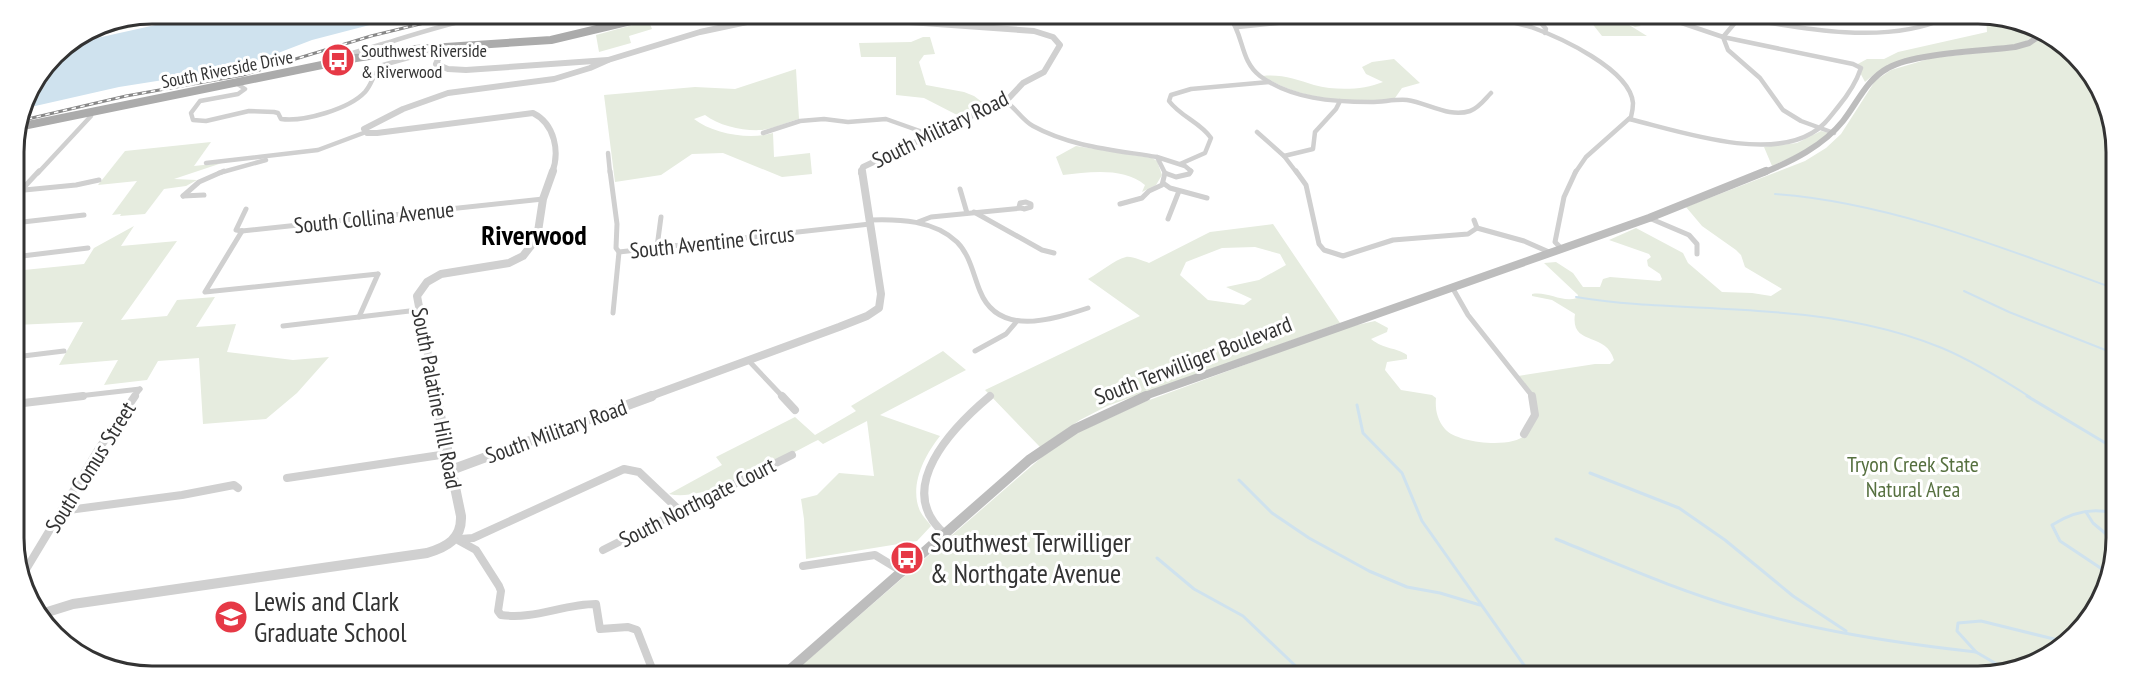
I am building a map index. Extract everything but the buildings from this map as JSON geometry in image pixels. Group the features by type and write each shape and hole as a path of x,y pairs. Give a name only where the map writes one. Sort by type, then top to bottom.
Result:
{"main road":[{"name":"South Riverside Drive","path":"27,125 392,52 551,40 618,24"},
{"name":"South Terwilliger Boulevard","path":"794,666 1041,451 1073,429 1098,416 1158,391 1649,218 1799,157 1834,133 1871,80 1889,67 1926,57 2022,45 2035,38"}],"street":[{"path":"324,64 344,54 448,24"},
{"path":"206,163 318,150 366,132 365,128 370,124 434,97 467,89 513,85 573,75 608,60 631,55 681,37 738,24"},
{"name":"South Military Road","path":"451,470 867,316 879,308 881,294 861,172 863,167 1005,101 1023,83 1044,72 1059,50 1057,40 1048,34 936,24"},
{"path":"1235,24 1243,39 1247,64 1269,82 1303,94 1340,101 1407,100 1443,110 1464,112 1479,106 1491,93"},
{"path":"1238,27 1264,24"},
{"path":"1520,24 1585,52 1617,78 1631,100 1633,110 1629,119 1584,159 1567,189 1555,242 1561,248"},
{"path":"1542,24 1546,29 1545,33"},
{"path":"1629,119 1754,143 1798,140 1820,128 1852,91 1861,68 1853,64 1723,37 1685,24"},
{"path":"1723,37 1735,24"},
{"path":"1781,24 1873,31 1933,24"},
{"path":"1723,37 1728,50 1760,78 1783,110 1796,119 1834,133"},
{"path":"443,48 436,64 441,68 455,70 496,69 586,58 608,60"},
{"path":"235,83 245,89 235,95 200,101 190,114 193,120 206,121 249,111 274,112 287,121 312,117 365,93 374,71 384,65 443,48"},
{"path":"1180,164 1204,154 1211,138 1199,124 1168,101 1175,92 1269,82"},
{"path":"1005,101 1017,109 1025,121 1057,137 1095,147 1157,157 1189,168 1190,173 1179,177 1165,173"},
{"path":"1284,156 1313,149 1315,132 1336,109 1340,101"},
{"path":"24,188 91,116 92,112"},
{"name":"South Palatine Hill Road","path":"366,132 377,133 522,113 538,114 556,147 553,169 543,199 539,232 525,255 509,263 457,270 437,278 419,291 418,310 462,523 456,540"},
{"path":"763,133 800,121 824,119 848,122 886,119 932,135"},
{"path":"1257,132 1284,156 1309,190 1319,244 1323,250 1332,254 1353,254 1393,240 1461,235 1477,228 1524,241 1549,252"},
{"name":"South Aventine Circus","path":"608,153 617,224 616,248 619,252 870,222 902,219 918,222"},
{"path":"204,195 183,196 190,187 208,178 283,155"},
{"path":"1120,204 1142,198 1163,183 1165,173 1157,157"},
{"path":"24,190 76,185 99,180"},
{"path":"1163,183 1168,188 1207,198"},
{"path":"960,189 967,213"},
{"path":"1168,219 1168,213 1179,197 1179,191"},
{"name":"South Collina Avenue","path":"242,231 543,199"},
{"path":"918,222 931,217 1022,208"},
{"path":"246,209 236,230 242,231 205,292 378,274 359,317"},
{"path":"974,212 1041,250 1054,253"},
{"path":"24,222 84,215"},
{"path":"657,247 661,217"},
{"path":"1649,218 1689,235 1697,244 1697,254"},
{"path":"1474,220 1477,228"},
{"path":"918,222 942,232 962,247 987,305 992,310 1017,321 1051,319 1088,308"},
{"path":"24,256 88,248"},
{"path":"612,314 619,252"},
{"path":"1452,287 1468,315 1531,393 1535,404 1535,418 1524,434"},
{"path":"283,326 418,310"},
{"path":"975,351 1006,334 1017,321"},
{"path":"24,356 63,351"},
{"path":"748,360 795,410"},
{"name":"South Comus Street","path":"24,403 140,389 98,450 27,567"},
{"path":"945,534 933,523 927,512 926,477 937,450 951,432 990,396"},
{"path":"287,478 447,454"},
{"name":"South Northgate Court","path":"603,550 792,455"},
{"path":"48,612 76,604 427,552 446,547 456,540 473,538 615,471 628,468 639,472 680,510"},
{"path":"62,511 182,495 234,485 238,488"},
{"path":"456,540 476,550 499,585 501,591 498,611 501,615 537,614 593,603 598,607 600,629 627,626 637,630 650,661 650,666"},
{"path":"804,566 875,555 903,572"}],"green space":[{"path":"148,24 105,33 127,26"},
{"path":"636,24 650,24 652,29 629,36 631,43 599,52 596,35"},
{"path":"1593,24 1628,24 1647,36 1602,36"},
{"path":"1986,25 1994,25 2011,28 2033,37 2012,46 1938,54 1905,61 1876,73 1865,82 1856,65 1867,59 1884,59 1898,52 1987,32"},
{"path":"930,37 935,54 924,55 919,62 926,85 964,92 986,105 961,117 924,98 896,95 896,57 861,57 859,43 911,42"},
{"name":"Tryon Creek State Natural Area","path":"2037,39 2068,62 2093,96 2104,127 2106,144 2105,554 2102,571 2089,602 2068,628 2042,649 2003,664 1986,666 801,666 1042,457 1075,434 1144,402 1344,328 1375,321 1388,328 1387,332 1371,339 1403,352 1407,355 1407,359 1387,362 1385,370 1401,390 1432,395 1436,398 1438,418 1442,426 1451,434 1472,441 1497,443 1518,439 1527,432 1536,404 1518,376 1595,364 1610,364 1614,360 1604,345 1578,331 1575,314 1552,300 1532,296 1532,294 1544,294 1566,299 1577,298 1578,295 1544,263 1556,262 1573,273 1583,287 1600,287 1603,279 1610,277 1660,281 1662,279 1660,274 1648,266 1647,260 1651,257 1649,254 1609,240 1636,228 1683,253 1688,263 1722,292 1771,296 1782,289 1745,267 1741,255 1702,226 1686,207 1805,161 1826,148 1841,134 1875,81 1891,70 1932,58 2017,49"},
{"path":"1394,59 1420,83 1402,88 1395,98 1397,99 1363,101 1310,95 1294,91 1263,76 1295,79 1332,88 1358,88 1383,82 1366,74 1362,67 1372,62"},
{"path":"796,69 799,119 770,128 754,130 724,125 705,115 694,119 721,132 743,136 773,133 774,157 810,153 812,174 782,177 723,153 692,154 661,175 615,182 604,95 695,87 735,89"},
{"path":"1821,131 1829,133 1805,151 1772,166 1764,147 1797,143"},
{"path":"211,142 194,166 222,163 174,179 197,180 186,186 164,189 145,214 112,215 137,181 98,185 125,151"},
{"path":"1076,146 1152,158 1157,161 1162,175 1156,185 1142,192 1145,185 1127,175 1095,172 1063,175 1056,157"},
{"path":"1273,224 1340,323 1107,406 1080,420 1040,447 985,390 1140,316 1088,279 1126,257 1149,263 1210,232","holes":["1255,247 1280,254 1286,265 1259,280 1226,287 1252,299 1244,305 1208,300 1180,275 1186,262 1222,248"]},
{"path":"134,226 121,246 177,241 121,320 167,316 177,300 215,297 196,327 236,324 227,352 293,360 329,357 297,393 266,419 203,424 199,358 158,361 147,380 104,385 118,360 59,365 83,322 24,325 24,270 84,264 94,248"},
{"path":"943,351 966,370 880,415 940,436 924,462 917,482 916,492 920,511 931,526 917,541 806,559 801,499 817,495 839,473 874,476 867,421 823,444 818,440 724,486 685,495 669,494 722,465 716,457 795,417 815,435 856,411 851,406"}],"water":[{"path":"160,24 374,24 312,40 239,68 119,87 33,107 41,88 51,74 68,56 92,39"}],"waterway":[{"path":"1775,194 1818,199 1904,217 1989,243 2106,285"},
{"path":"1964,291 2009,312 2106,350"},
{"path":"1576,297 1649,305 1793,314 1858,323 1922,340 1942,348 1976,364 2030,397"},
{"path":"2027,396 2106,443"},
{"path":"1357,405 1363,433 1402,473 1422,521 1525,666"},
{"path":"1590,473 1679,508 1725,540 1793,596 1846,631"},
{"path":"1239,480 1272,513 1309,538 1369,571 1407,587 1440,593 1480,605"},
{"path":"2102,569 2060,541 2052,525 2081,512 2106,512"},
{"path":"2086,512 2093,523 2106,534"},
{"path":"1556,539 1692,593 1768,616 1856,635 1976,652"},
{"path":"1157,558 1194,589 1243,616 1296,666"},
{"path":"1976,652 1957,631 1958,623 1981,621 2055,639"},
{"path":"1976,652 1998,665"}],"railway":[{"path":"28,119 126,96 243,75 371,36 420,24"}],"place":[{"name":"Southwest Riverside & Riverwood","path":"338,60"},
{"name":"Southwest Terwilliger & Northgate Avenue","path":"907,558"},
{"name":"Lewis and Clark Graduate School","path":"231,617"}],"district":[{"name":"Riverwood","path":"534,234"}]}
